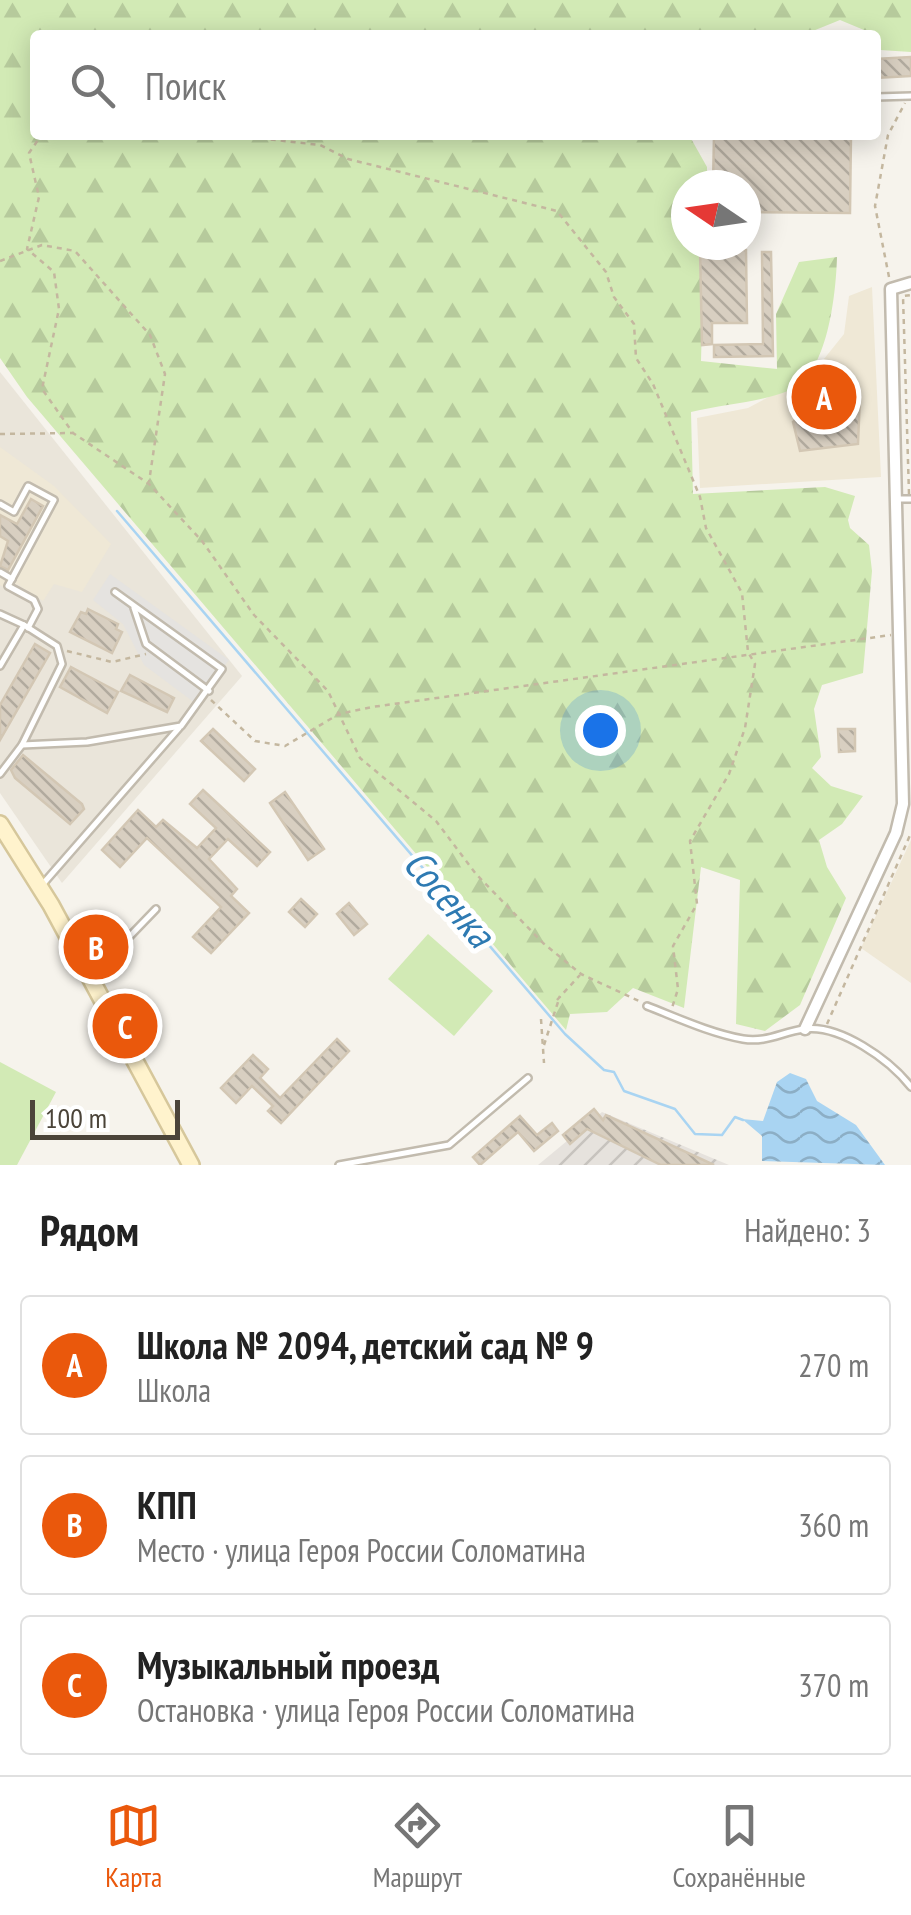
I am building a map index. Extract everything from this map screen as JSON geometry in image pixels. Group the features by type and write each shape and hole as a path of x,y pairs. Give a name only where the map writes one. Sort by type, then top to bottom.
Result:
{"street":[{"path":"805,1029 906,819 906,657 901,632 906,499 891,289 911,284"},
{"path":"0,824 40,887 191,1165"}],"lane":[{"path":"881,97 910,96"},
{"path":"0,504 14,512 28,486 54,500 8,586 34,600 38,609 0,665"},
{"path":"0,572 12,579"},
{"path":"40,887 181,726 222,669 115,592"},
{"path":"133,605 146,644 208,693"},
{"path":"0,614 57,646 62,664 22,745 0,774"},
{"path":"22,745 87,742 181,726"},
{"path":"103,964 156,909"},
{"path":"646,1006 746,1040 769,1040 805,1029 851,1039 911,1087"},
{"path":"339,1165 449,1145 528,1078"}],"path":[{"path":"891,289 875,206 888,135 910,96"},
{"path":"27,249 39,197 29,152 38,140"},
{"path":"276,140 320,145 348,159 558,211 606,272 614,297 634,324 636,358 653,384 700,497 706,528 742,593 748,652 755,664 745,728 729,774 690,842 697,904 673,946 678,989 670,1015"},
{"path":"0,261 27,249 53,245 75,251 150,336 164,374 148,484"},
{"path":"27,249 54,272 59,308 42,389 74,433 148,484 202,541 254,615 328,690 360,758 436,820 457,851 521,923 580,974 646,1006"},
{"path":"906,499 903,296 911,295"},
{"path":"0,434 74,433"},
{"path":"208,693 246,734 271,746 285,746 338,714 901,632"},
{"path":"57,646 112,662 158,653"},
{"path":"824,1031 911,833"},
{"path":"544,1063 544,1045 558,998 580,974"},
{"path":"541,1019 538,1028 544,1045"}],"shaded area":[{"path":"872,287 881,477 700,488 697,418 748,408 812,374 844,334 849,296"},
{"path":"0,372 242,676 62,883 0,793"},
{"path":"0,447 54,486 111,544 82,592 54,584 43,601 17,584 12,592 0,585"},
{"path":"110,574 229,660 195,703 144,665 123,624 93,600"},
{"path":"911,840 911,983 861,948"},
{"path":"602,1112 729,1165 538,1165"}],"green space":[{"path":"0,0 911,0 911,52 881,50 881,30 864,30 840,20 815,30 30,30 30,140 692,140 707,170 671,170 671,260 704,260 701,361 777,369 776,314 799,262 837,257 827,331 813,368 803,381 766,398 691,412 693,494 825,487 855,496 848,520 850,528 869,545 872,571 863,673 822,685 814,709 821,757 812,768 831,786 863,796 842,824 819,840 827,867 846,898 800,1005 765,1031 736,1024 740,880 701,867 684,1008 633,988 607,1012 570,1014 566,1030 27,397 0,358"},
{"path":"428,934 493,991 454,1036 388,979"},
{"path":"0,1062 56,1092 17,1165 0,1165"}],"water":[{"path":"790,1073 806,1079 817,1101 856,1125 885,1165 762,1161 762,1136 742,1119 763,1121 777,1082"}],"building":[{"path":"911,57 911,76 881,78 881,59"},
{"path":"714,140 851,140 850,213 761,212 761,170 713,170"},
{"path":"762,252 771,252 773,356 714,357 714,345 763,344"},
{"path":"700,260 746,260 747,323 712,323 712,344 702,345"},
{"path":"823,387 835,387 836,397 860,396 858,444 800,451 793,422 798,418 824,417"},
{"path":"31,499 43,506 8,570 0,566 8,541 0,536 0,515 17,524"},
{"path":"88,609 118,624 116,629 122,632 112,653 70,632 81,612 86,614"},
{"path":"35,644 50,653 0,740 0,705"},
{"path":"71,667 118,692 107,713 60,687"},
{"path":"130,675 174,698 167,712 121,691"},
{"path":"213,729 255,769 244,781 201,741"},
{"path":"838,729 855,729 855,751 839,752"},
{"path":"23,755 82,804 84,809 70,824 15,778 11,770"},
{"path":"203,790 270,852 257,866 228,839 209,859 237,889 231,896 249,913 211,953 193,937 221,907 147,838 120,867 102,850 138,810 156,827 163,820 197,848 216,828 190,804"},
{"path":"285,792 324,849 308,860 270,803"},
{"path":"301,899 317,914 305,927 289,912"},
{"path":"349,903 367,924 354,935 337,914"},
{"path":"337,1039 349,1051 281,1123 268,1111 273,1106 252,1086 236,1103 221,1088 253,1055 268,1069 260,1078 280,1098"},
{"path":"594,1109 603,1120 606,1115 714,1165 661,1165 587,1129 570,1144 563,1135"},
{"path":"520,1116 537,1135 552,1123 558,1131 534,1151 518,1132 480,1165 473,1157"}],"waterway":[{"name":"Сосенка","path":"117,511 565,1034 604,1070 614,1072 624,1091 675,1109 695,1134 722,1135 735,1117 743,1120"}],"place":[{"name":"Школа № 2094, детский сад № 9","path":"824,397"},
{"name":"КПП","path":"96,947"},
{"name":"Музыкальный проезд","path":"125,1026"}]}
